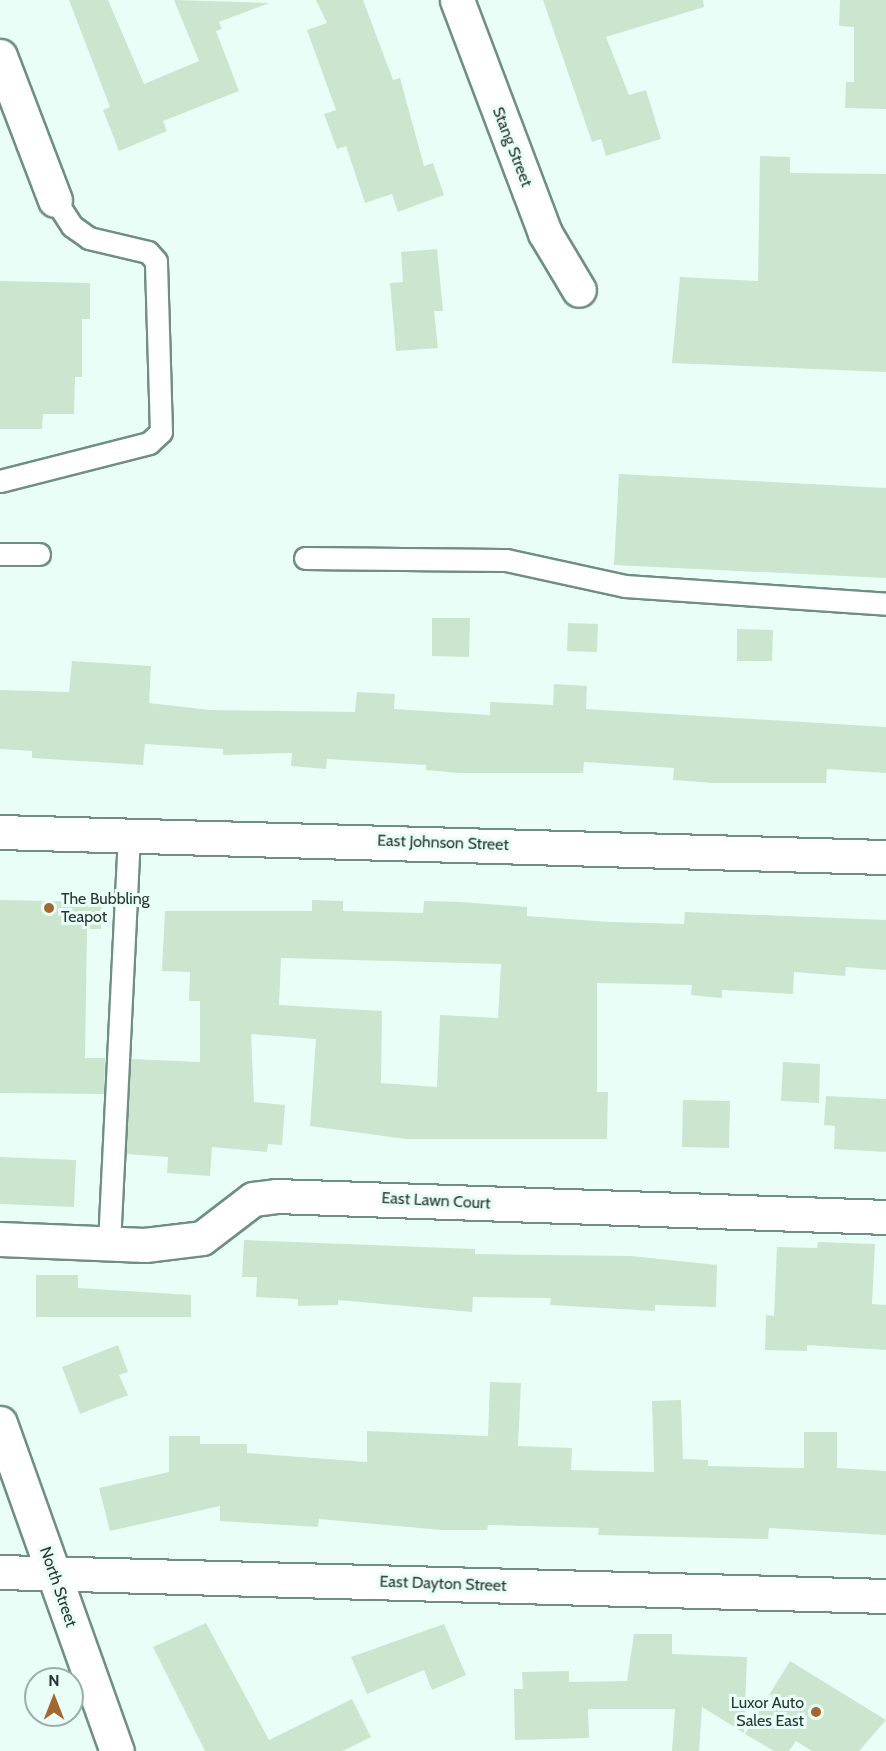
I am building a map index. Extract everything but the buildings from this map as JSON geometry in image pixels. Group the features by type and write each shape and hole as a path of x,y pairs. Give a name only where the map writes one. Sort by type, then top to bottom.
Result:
{"street":[{"name":"Stang Street","path":"457,0 544,233 579,290"},
{"path":"0,56 55,200"},
{"name":"East Johnson Street","path":"0,832 129,833 886,857"},
{"name":"East Lawn Court","path":"0,1239 109,1244 202,1238 254,1199 276,1196 886,1217"},
{"name":"North Street","path":"0,1423 117,1751"},
{"name":"East Dayton Street","path":"0,1572 886,1596"}],"lane":[{"path":"0,481 149,443 161,432 156,261 148,252 89,238 72,226 55,200"},
{"path":"0,554 39,554"},
{"path":"305,558 506,560 625,586 886,604"},
{"path":"109,1244 129,833"}],"place":[{"name":"The Bubbling Teapot","path":"49,908"},
{"name":"Luxor Auto Sales East","path":"816,1712"}]}
